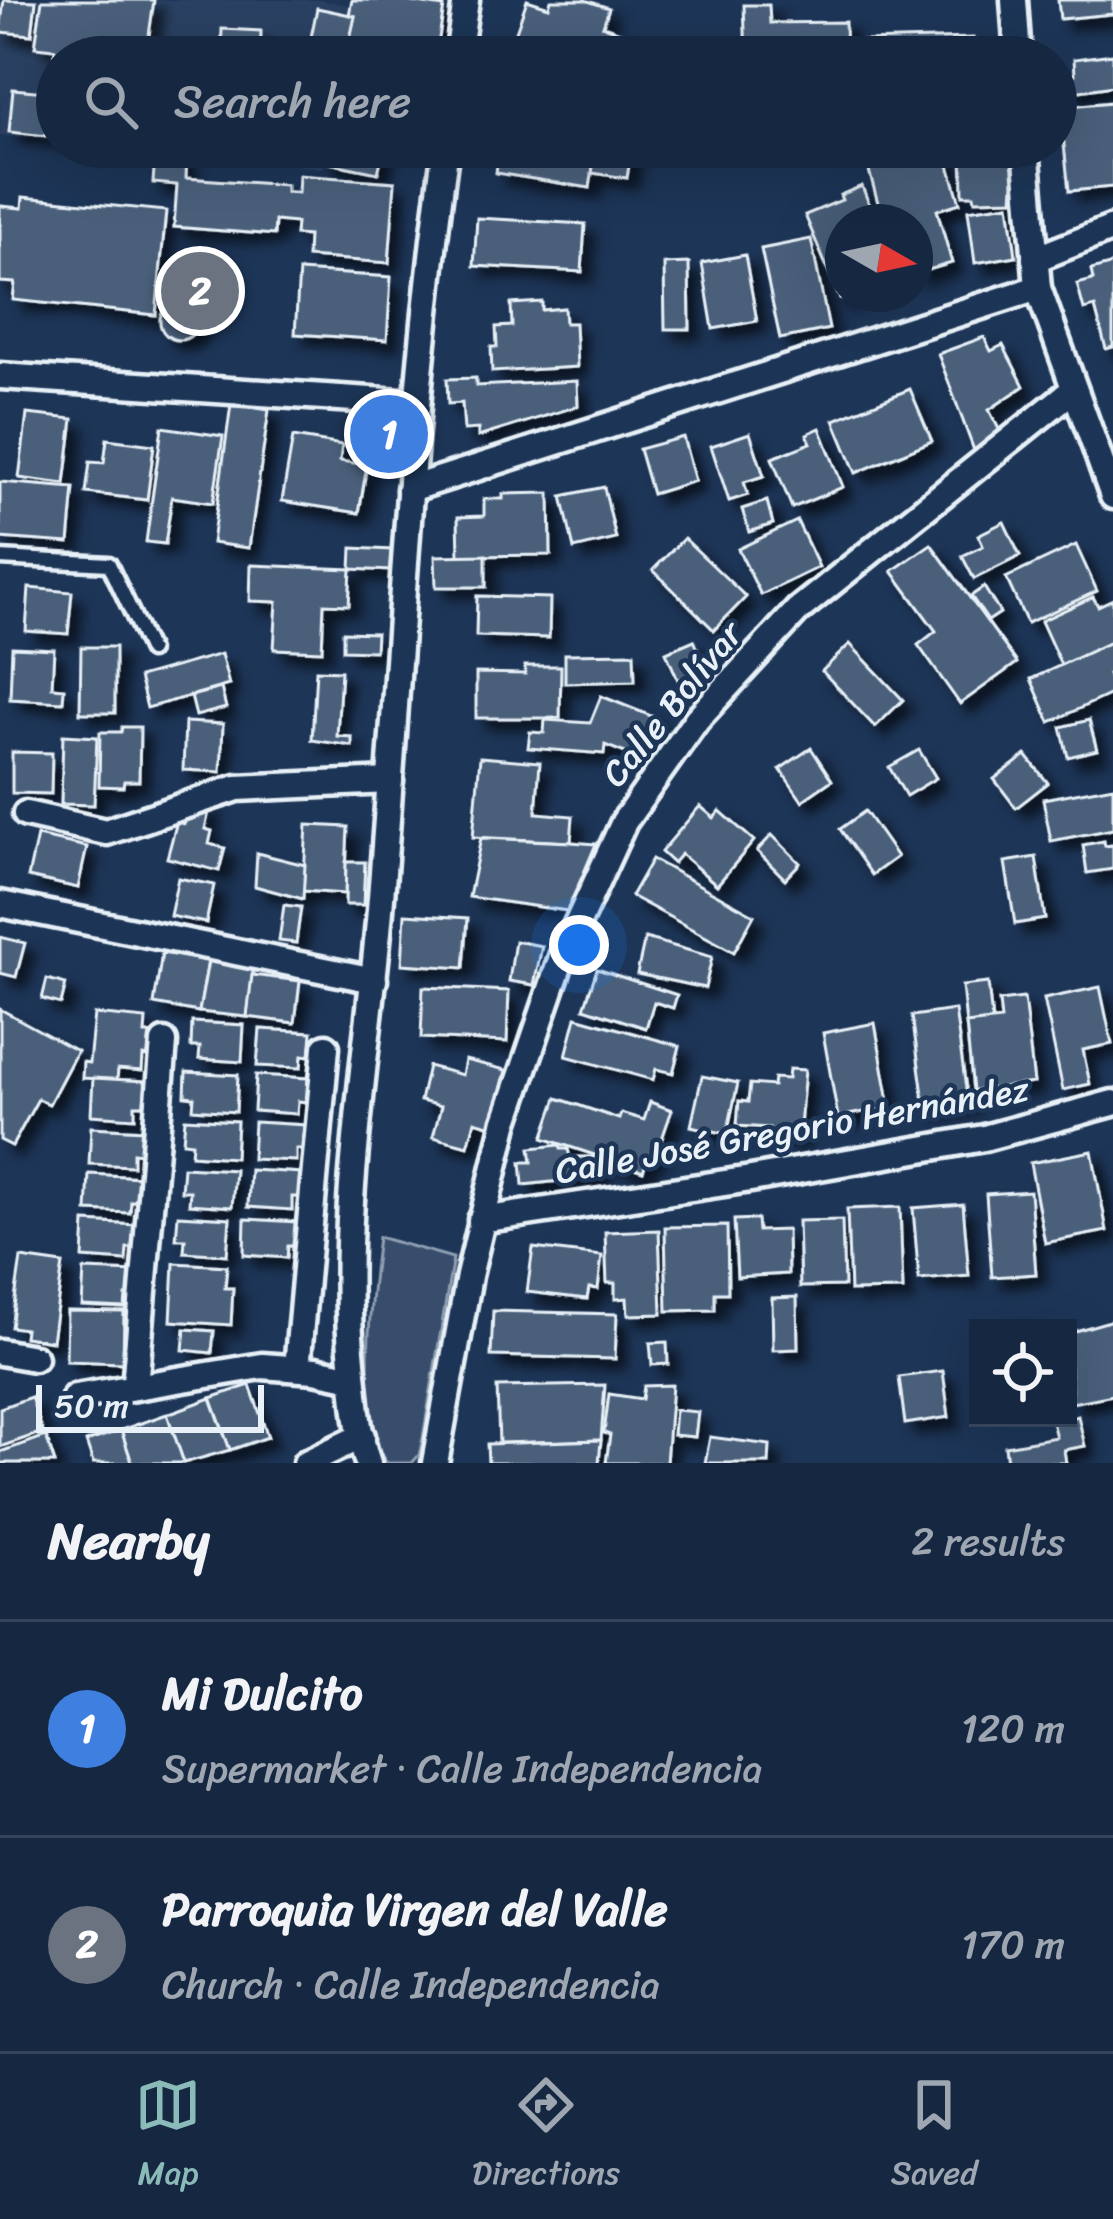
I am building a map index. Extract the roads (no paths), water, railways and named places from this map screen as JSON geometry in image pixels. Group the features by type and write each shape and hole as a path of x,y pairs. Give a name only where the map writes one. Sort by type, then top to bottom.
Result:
{"street":[{"path":"461,36 466,0"},
{"path":"1014,0 1017,36"},
{"path":"368,1463 353,1378 352,1186 374,980 417,403 444,168"},
{"path":"1028,168 1038,288 1113,496"},
{"path":"1035,259 1113,228"},
{"path":"410,489 1038,288"},
{"path":"0,376 417,403"},
{"name":"Calle Bolívar","path":"435,1463 481,1220 505,1124 562,957 624,822 697,719 798,610 1074,389"},
{"path":"26,814 106,832 237,788 390,782"},
{"path":"0,904 374,980"},
{"path":"135,1387 164,1042"},
{"path":"297,1368 326,1047"},
{"name":"Calle José Gregorio Hernández","path":"481,1220 984,1138 1113,1102"},
{"path":"0,1352 34,1358"},
{"path":"75,1397 262,1366 353,1378"},
{"path":"306,1463 362,1436"}],"lane":[{"path":"0,558 109,564 150,651"}],"place":[{"name":"Parroquia Virgen del Valle","path":"200,291"},
{"name":"Mi Dulcito","path":"389,434"}]}
